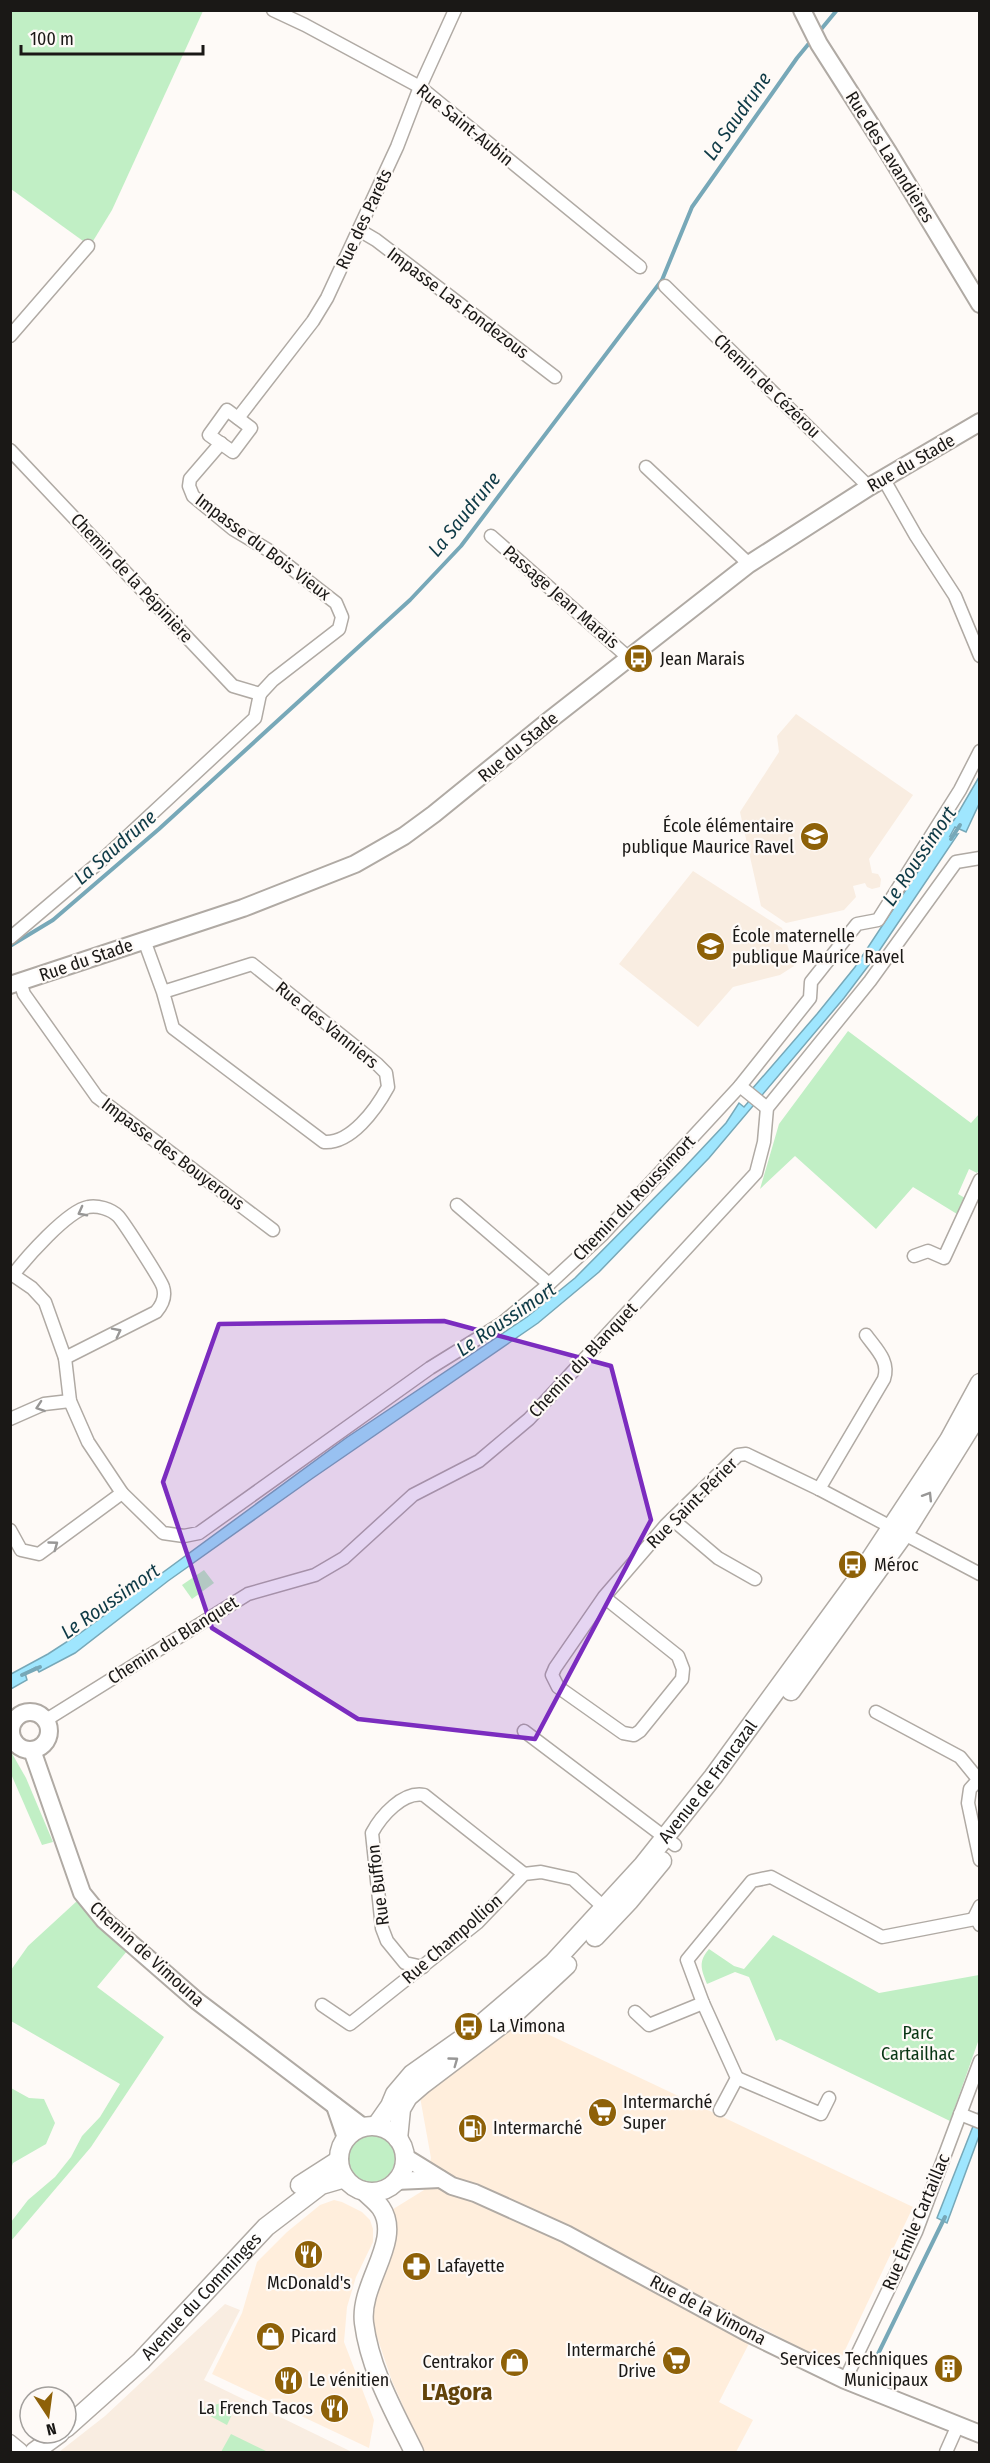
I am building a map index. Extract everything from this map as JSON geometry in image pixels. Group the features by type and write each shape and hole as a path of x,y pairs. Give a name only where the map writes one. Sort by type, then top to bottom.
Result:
{"main road":[{"name":"Avenue de Francazal","path":"897,1531 980,1383"},
{"name":"Avenue de Francazal","path":"398,2139 401,2109 408,2097 509,2019 549,1983 670,1841 856,1581 897,1531 980,1412"},
{"name":"Avenue de Francazal","path":"369,2127 390,2106 395,2094 412,2073 502,2007 610,1913"},
{"path":"381,2208 390,2186 403,2170 405,2157 398,2139 389,2130 369,2127 355,2130 346,2138 340,2151 339,2160 345,2178 350,2184 364,2191 381,2208 387,2225 387,2239 368,2287 364,2322 381,2385 414,2452"},
{"name":"Avenue du Comminges","path":"78,2405 154,2332 206,2277 236,2240 282,2198 339,2160"},
{"name":"Avenue du Comminges","path":"78,2417 141,2361 266,2227 321,2184 345,2178"},
{"path":"364,2191 390,2186"}],"street":[{"name":"Rue Saint-Aubin","path":"273,10 420,87 640,267"},
{"name":"Rue des Parets","path":"241,414 313,321 327,298 397,147 420,87 455,10"},
{"name":"Rue des Lavandières","path":"806,18 822,48 894,161 980,304"},
{"name":"Impasse Las Fondezous","path":"359,230 376,240 555,378"},
{"path":"10,336 88,246"},
{"name":"Chemin de Cézérou","path":"665,286 876,482"},
{"path":"227,410 241,414 251,428 233,452 209,435 227,410"},
{"name":"Rue du Stade","path":"15,984 243,908 355,864 404,836 749,564 876,482 980,422"},
{"name":"Impasse du Bois Vieux","path":"220,443 190,480 189,486 193,496 233,529 268,550 336,603 342,617 339,628 280,674 260,694"},
{"name":"Chemin de la Pépinière","path":"10,450 233,686 260,694"},
{"path":"646,468 749,564"},
{"path":"876,482 916,536 955,596 980,656"},
{"name":"Passage Jean Marais","path":"491,536 630,659"},
{"path":"10,938 102,860 255,718 260,694"},
{"name":"Chemin du Roussimort","path":"122,1493 163,1533 192,1536 199,1533 430,1368 501,1324 549,1284 603,1234 740,1086 810,998 811,982 857,924 878,920 960,790 980,751"},
{"path":"740,1086 767,1108 870,981 956,862 980,858"},
{"name":"Rue des Vanniers","path":"144,940 173,1028 324,1142 334,1143 344,1139 380,1102 388,1087 386,1073 377,1064 252,964 163,992"},
{"name":"Impasse des Bouyerous","path":"15,984 97,1097 273,1230"},
{"name":"Chemin du Blanquet","path":"46,1719 249,1594 315,1575 344,1558 413,1495 479,1461 521,1426 756,1173 764,1142 767,1108"},
{"path":"914,1256 928,1251 944,1258 980,1179"},
{"path":"457,1205 549,1284"},
{"path":"10,1530 21,1550 39,1554 122,1493 88,1442 70,1401 65,1358 45,1302 32,1288 12,1276 27,1255 84,1208 93,1206 103,1208 117,1216 163,1287 162,1305 156,1312 65,1358"},
{"path":"819,1489 884,1379 887,1370 886,1363 866,1335"},
{"path":"10,1419 44,1404 70,1401"},
{"name":"Rue Saint-Périer","path":"604,1597 678,1656 684,1669 682,1679 640,1731 633,1735 622,1733 558,1687 552,1675 604,1597 672,1519 738,1455 746,1454 819,1489 980,1574"},
{"path":"672,1519 718,1558 755,1580"},
{"path":"25,1712 37,1713 46,1719 49,1729 48,1739 41,1746 32,1750 22,1748 15,1742 11,1733 12,1723 20,1715 25,1712"},
{"path":"876,1712 960,1757 979,1778 970,1789 968,1803 980,1860"},
{"path":"524,1731 670,1841"},
{"name":"Chemin de Vimouna","path":"32,1750 82,1893 90,1906 152,1964 197,2001 335,2106 369,2127"},
{"name":"Rue Buffon","path":"423,1967 405,1963 394,1952 382,1928 372,1833 403,1799 410,1795 424,1795 524,1874"},
{"path":"524,1874 541,1872 573,1879 610,1913"},
{"name":"Rue Champollion","path":"322,2005 350,2024 477,1923 524,1874"},
{"path":"829,2098 821,2114 737,2078 703,2003 687,1960 752,1881 771,1877 882,1937 977,1922 976,1911 980,1906"},
{"path":"635,2012 649,2025 703,2003"},
{"name":"Rue Émile Cartaillac","path":"859,2386 916,2232 971,2118 980,2061"},
{"path":"720,2110 737,2078"},
{"path":"335,2106 346,2138"},
{"name":"Rue de la Vimona","path":"405,2157 441,2179 566,2234 748,2333 859,2386 980,2434"},
{"name":"Rue de la Vimona","path":"390,2186 441,2179"},
{"path":"946,2452 958,2425"}],"highlighted area":[{"path":"444,1321 611,1366 651,1520 535,1739 358,1719 212,1628 163,1482 219,1324"}],"shaded area":[{"name":"École élémentaire publique Maurice Ravel","path":"796,714 913,795 869,859 872,873 878,874 881,879 880,887 872,889 865,883 853,886 856,897 844,910 786,923 761,906 740,812 779,752 777,736"},
{"name":"École maternelle publique Maurice Ravel","path":"693,871 782,928 794,966 780,975 733,987 698,1027 619,964"},
{"path":"522,2022 913,2207 837,2367 758,2326 719,2402 753,2420 736,2452 425,2452 415,2433 392,2381 374,2328 372,2294 390,2211 424,2190 431,2158 420,2097"},
{"path":"334,2200 362,2212 370,2220 373,2229 373,2242 356,2277 347,2307 344,2342 374,2420 369,2448 212,2374 242,2313 257,2262 287,2232 320,2205"},
{"path":"225,2304 240,2310 204,2380 352,2452 59,2452 68,2445 78,2445 78,2437 105,2416"}],"green space":[{"path":"10,11 203,11 112,210 90,246 11,189"},
{"path":"848,1031 971,1123 979,1114 979,1170 977,1173 969,1169 958,1194 965,1198 957,1214 913,1187 876,1229 795,1156 760,1189 779,1124"},
{"path":"204,1570 214,1583 192,1599 182,1585"},
{"path":"10,1750 26,1778 53,1842 42,1845 11,1774"},
{"path":"77,1901 127,1951 97,1987 164,2037 91,2147 11,2241 11,2222 28,2200 55,2177 71,2157 82,2136 100,2117 120,2084 11,2021 11,1970 28,1946"},
{"name":"Parc Cartailhac","path":"773,1935 879,1993 979,1975 979,2039 950,2121 780,2039 776,2041 749,1977 735,1972 707,1984 702,1966 703,1958 709,1949 734,1966 744,1969"},
{"path":"11,2088 29,2098 44,2099 55,2123 46,2144 13,2163 11,2169"},
{"path":"370,2133 379,2135 390,2144 395,2158 393,2167 384,2178 370,2183 361,2181 350,2172 345,2158 347,2149 356,2138"},
{"path":"227,2401 237,2404 227,2425 199,2410"},
{"path":"231,2434 268,2452 221,2452"}],"water":[{"path":"979,777 979,804 966,832 955,827 950,836 958,834 875,957 844,998 709,1158 599,1272 538,1323 168,1581 75,1653 39,1672 36,1667 25,1673 27,1680 11,1689 11,1674 79,1634 346,1438 527,1317 575,1278 726,1123 739,1103 744,1107 750,1100 746,1096 855,967 954,820"},
{"path":"979,2111 979,2136 947,2223 937,2218"}],"waterway":[{"name":"La Saudrune","path":"818,33 837,10"},
{"name":"La Saudrune","path":"10,946 53,920 159,829 410,600 461,546 662,280 692,207 811,41"},
{"name":"Le Roussimort","path":"951,839 960,825"},
{"name":"Le Roussimort","path":"22,1675 40,1667"},
{"path":"877,2356 945,2217"}],"place":[{"name":"Jean Marais","path":"639,659"},
{"name":"École élémentaire publique Maurice Ravel","path":"815,836"},
{"name":"École maternelle publique Maurice Ravel","path":"711,946"},
{"name":"Méroc","path":"853,1565"},
{"name":"La Vimona","path":"468,2026"},
{"name":"Intermarché Super","path":"602,2112"},
{"name":"Intermarché","path":"472,2128"},
{"name":"McDonald's","path":"309,2254"},
{"name":"Lafayette","path":"416,2266"},
{"name":"Picard","path":"270,2336"},
{"name":"Intermarché Drive","path":"677,2360"},
{"name":"Centrakor","path":"515,2362"},
{"name":"Services Techniques Municipaux","path":"949,2369"},
{"name":"Le vénitien","path":"288,2380"},
{"name":"La French Tacos","path":"334,2408"}],"district":[{"name":"L'Agora","path":"457,2392"}]}
